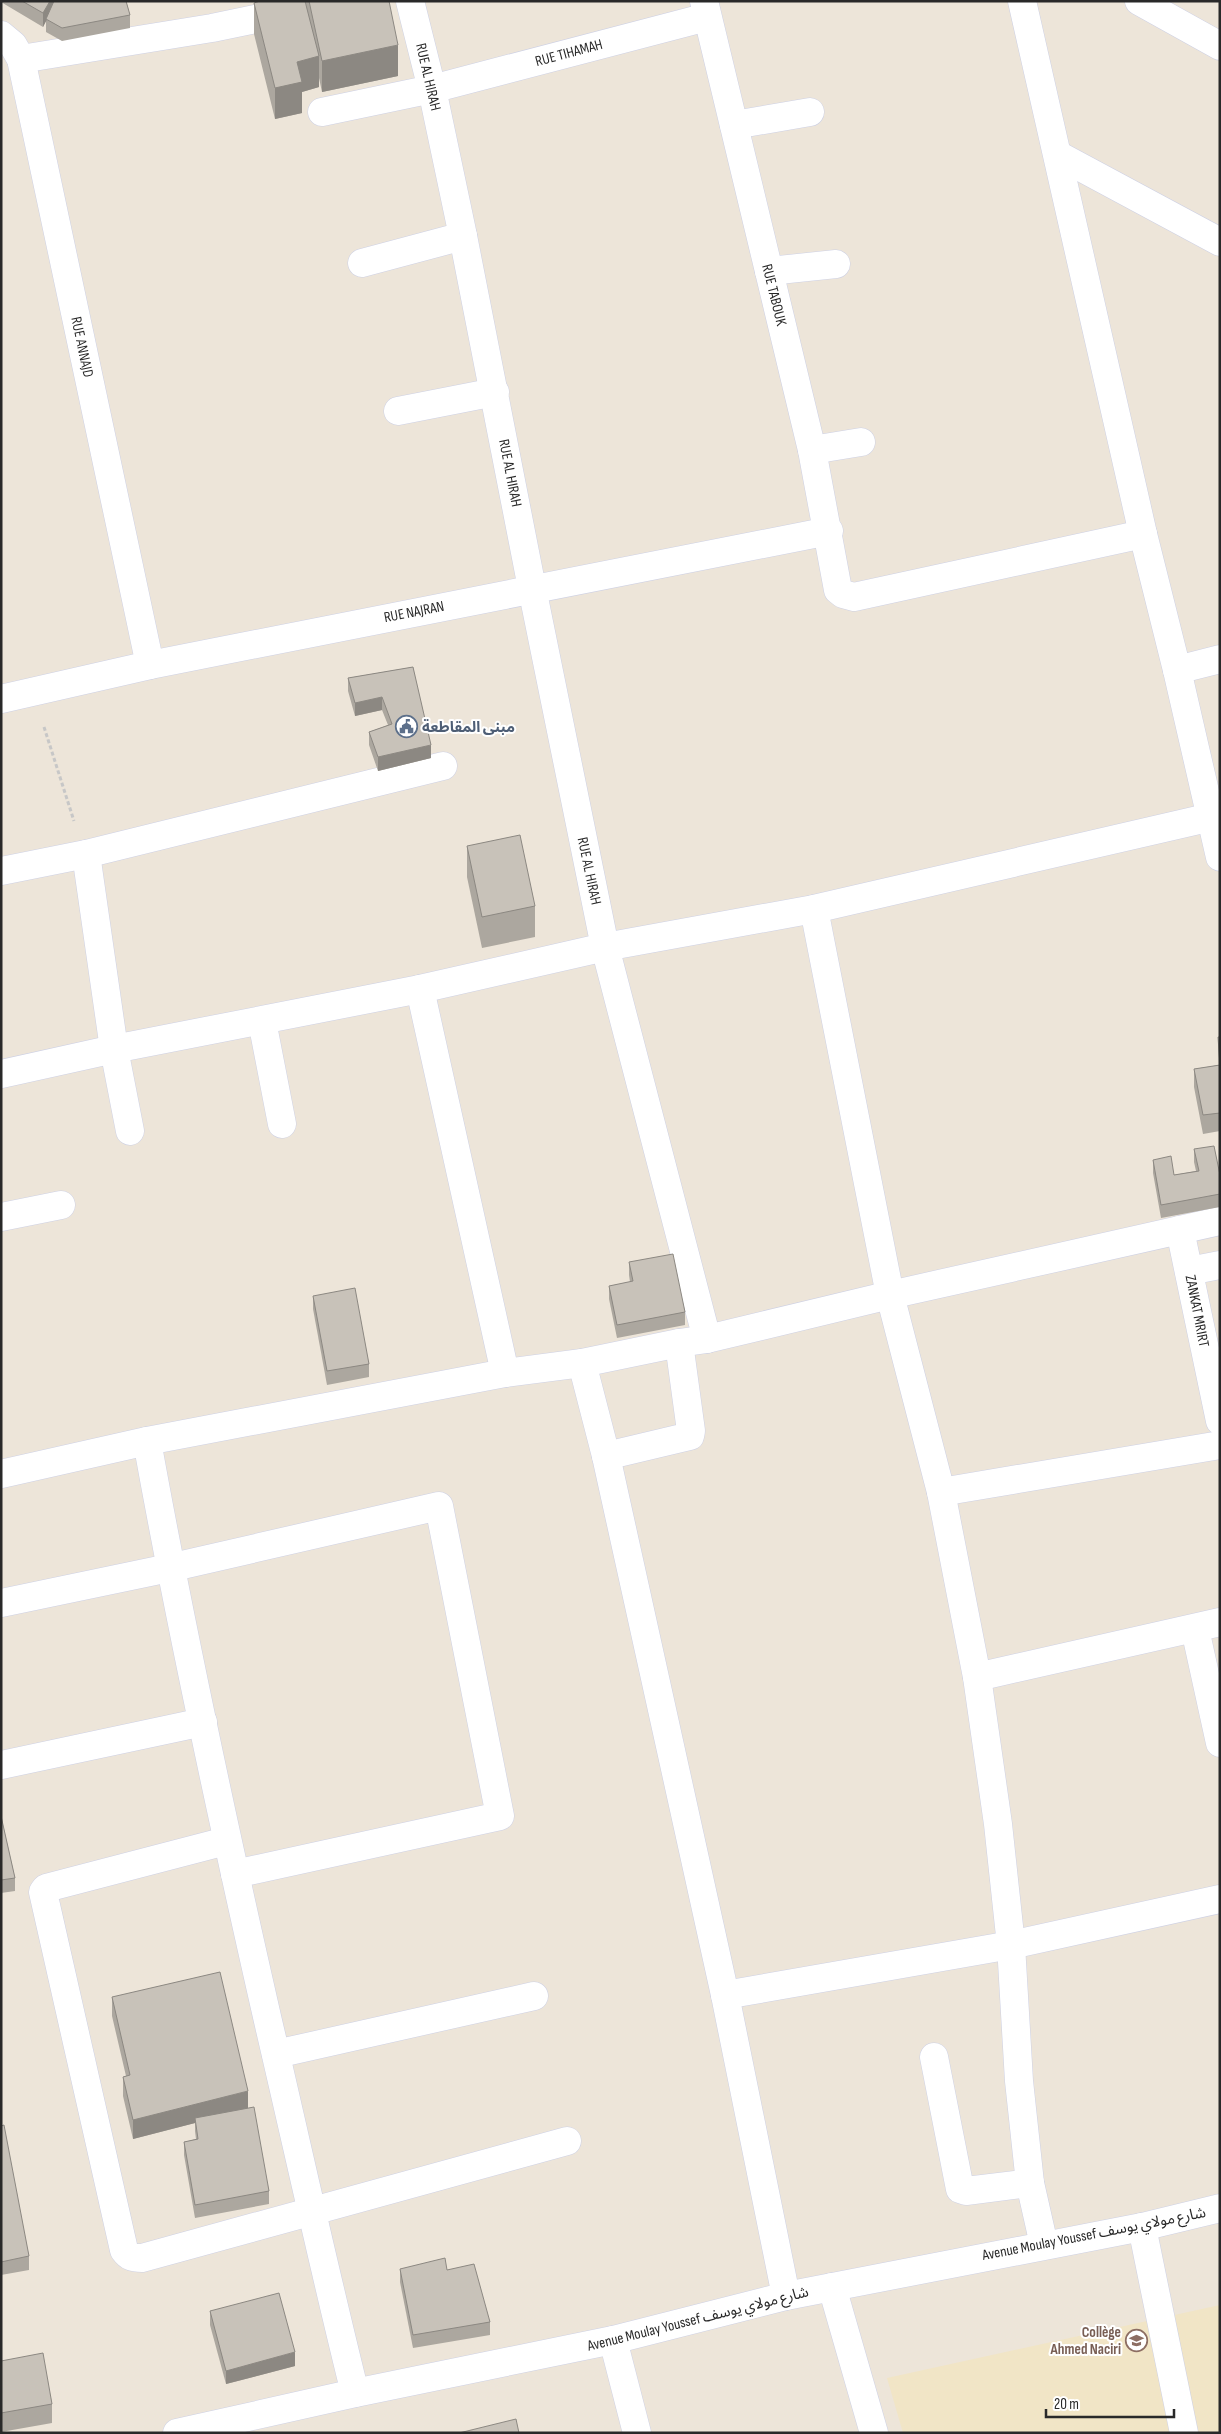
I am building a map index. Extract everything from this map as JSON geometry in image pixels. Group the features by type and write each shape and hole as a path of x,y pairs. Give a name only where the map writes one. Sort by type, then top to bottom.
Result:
{"street":[{"path":"21,59 212,28 342,1"},
{"name":"RUE AL HIRAH","path":"410,1 432,89 464,236 532,588 605,947 707,1340"},
{"path":"1022,1 1142,534 1215,816 1220,857"},
{"path":"1139,1 1172,9 1220,46"},
{"name":"RUE TIHAMAH","path":"322,112 432,89 705,9"},
{"name":"RUE TABOUK","path":"705,9 812,450 829,531 838,590 854,598 1142,534"},
{"name":"RUE ANNAJD","path":"1,35 13,45 21,59 150,665"},
{"path":"734,125 810,112"},
{"path":"1058,156 1220,242"},
{"path":"362,263 464,236"},
{"path":"769,271 836,264"},
{"path":"398,411 495,392"},
{"path":"812,450 861,442"},
{"name":"RUE NAJRAN","path":"1,699 150,665 532,588 829,531"},
{"path":"1177,670 1220,660"},
{"path":"1,871 86,854 443,766"},
{"path":"1,1074 114,1049 420,989 605,947 814,909 1215,816"},
{"path":"86,854 114,1049 130,1131"},
{"path":"814,909 890,1295 941,1492 977,1677 998,1824 1011,1945 1019,2080 1030,2183 1044,2245"},
{"path":"420,989 505,1373"},
{"path":"262,1021 282,1124"},
{"path":"1,1217 61,1205"},
{"path":"1,1474 146,1440 505,1373 582,1363 679,1343 707,1340 890,1295 1220,1221"},
{"name":"ZANKAT MRIRT","path":"1180,1230 1189,1271 1212,1349 1220,1421"},
{"path":"1189,1271 1220,1266"},
{"path":"606,1456 690,1436 691,1431 679,1343"},
{"path":"582,1363 606,1456 725,1995 786,2296"},
{"path":"146,1440 170,1568 226,1841 276,2054 310,2213 355,2393"},
{"path":"941,1492 1220,1445"},
{"path":"1,1603 170,1568 436,1505 440,1508 500,1816 235,1874"},
{"path":"977,1677 1207,1626 1220,1743"},
{"path":"1,1766 203,1722"},
{"path":"226,1841 46,1888 43,1892 119,2231 124,2250 128,2255 134,2258 142,2258 567,2141"},
{"path":"725,1995 1011,1945 1220,1899"},
{"path":"276,2054 534,1996"},
{"path":"934,2057 960,2188 966,2190 1030,2183"},
{"name":"Avenue Moulay Youssef شارع مولاي يوسف","path":"177,2433 355,2393 613,2340 786,2296 1044,2245 1142,2228 1220,2208"},
{"path":"1142,2228 1184,2433"},
{"path":"832,2287 874,2433"},
{"path":"613,2340 637,2433"}],"path":[{"path":"33,693 86,854"}],"shaded area":[{"name":"Collège Ahmed Naciri","path":"1220,2305 1220,2433 903,2433 887,2378"}],"building":[{"path":"22,1 50,1 43,13"},
{"path":"54,1 126,1 130,15 62,28 46,19"},
{"path":"260,1 305,1 319,56 297,62 302,82 275,88 254,3"},
{"path":"309,1 389,1 398,45 322,61"},
{"name":"مبنى المقاطعة","path":"413,667 431,745 378,757 369,732 392,724 382,697 355,703 348,678"},
{"path":"520,835 535,906 482,917 467,846"},
{"path":"1218,1037 1220,1037 1220,1065"},
{"path":"1220,1065 1220,1113 1203,1115 1194,1069"},
{"path":"1214,1146 1220,1175 1220,1194 1161,1205 1153,1160 1171,1156 1174,1175 1199,1171 1194,1149"},
{"path":"673,1254 685,1312 617,1325 609,1286 633,1281 629,1262"},
{"path":"355,1288 369,1364 327,1371 313,1296"},
{"path":"1,1816 15,1878 1,1880"},
{"path":"220,1972 248,2091 133,2120 123,2077 130,2075 112,1997"},
{"path":"254,2107 269,2191 195,2205 184,2142 198,2139 195,2118"},
{"path":"4,2125 29,2256 1,2262 1,2126"},
{"path":"445,2258 447,2270 474,2264 490,2322 413,2335 400,2269"},
{"path":"279,2293 295,2352 226,2371 210,2311"},
{"path":"43,2353 52,2404 1,2413 1,2361"},
{"path":"516,2419 519,2433 459,2433"}],"place":[{"name":"مبنى المقاطعة","path":"406,727"},
{"name":"Collège Ahmed Naciri","path":"1137,2341"}]}
